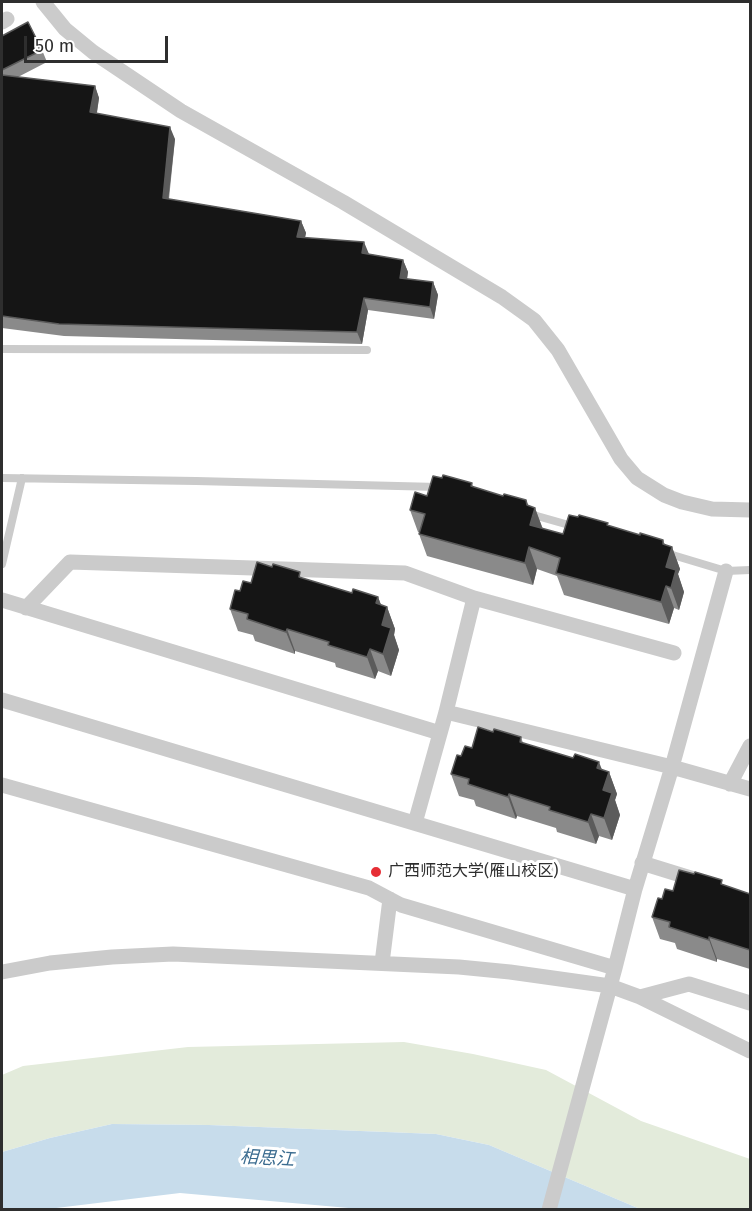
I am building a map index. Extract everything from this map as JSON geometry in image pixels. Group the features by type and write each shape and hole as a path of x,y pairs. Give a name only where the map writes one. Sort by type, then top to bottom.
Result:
{"street":[{"path":"43,2 65,29 93,52 181,111 343,202 502,297 534,320 558,350 621,459 637,478 663,495 682,502 712,509 750,510"},
{"path":"26,608 70,562 405,573 474,598 674,653"},
{"path":"549,1209 642,863 672,767 726,571"},
{"path":"415,823 446,712 474,598"},
{"path":"2,600 440,733"},
{"path":"2,700 635,889"},
{"path":"446,712 672,767 750,789"},
{"path":"730,784 750,746"},
{"path":"2,785 369,888 401,905 615,968"},
{"path":"642,863 707,883"},
{"path":"382,963 390,899"},
{"path":"2,972 50,963 173,954 459,967 500,971 610,986 640,997 750,1051"},
{"path":"640,997 689,984 750,1003"}],"lane":[{"path":"2,349 367,350"},
{"path":"2,478 439,487 450,490"},
{"path":"2,564 22,478"},
{"path":"519,510 588,531"},
{"path":"657,550 726,571 750,570"}],"green space":[{"path":"404,1042 546,1070 641,1121 750,1159 750,1209 640,1209 489,1145 436,1134 209,1125 112,1124 2,1152 2,1075 23,1066 188,1047"}],"water":[{"name":"相思江","path":"112,1124 209,1125 436,1134 489,1145 640,1209 371,1210 180,1193 48,1209 2,1209 2,1152"}],"building":[{"path":"28,22 42,50 2,70 2,36"},
{"path":"2,75 95,86 90,112 170,127 163,198 301,221 297,237 364,242 362,253 403,260 400,278 433,282 430,307 364,298 357,332 59,324 2,316"},
{"path":"443,475 472,483 471,486 503,496 504,494 526,500 527,505 535,508 530,525 563,534 569,515 578,517 579,515 663,540 663,544 672,547 666,567 676,570 671,588 666,586 661,602 556,573 560,558 529,547 525,563 419,534 425,514 410,510 415,492 427,496 433,476 442,478"},
{"path":"257,562 300,572 299,577 352,593 353,589 378,597 376,603 387,607 382,625 391,628 383,654 370,649 367,657 328,645 329,642 287,629 286,632 247,619 248,614 230,609 235,590 240,591 243,581 251,583"},
{"path":"478,727 521,737 520,742 573,758 575,754 599,762 597,768 609,772 603,790 612,793 604,818 591,814 588,822 509,794 508,797 468,784 469,779 451,774 457,755 461,756 465,746 472,748"},
{"path":"679,870 722,880 721,884 750,894 750,950 669,927 670,922 652,917 658,898 662,899 665,889 673,891"}],"place":[{"name":"广西师范大学(雁山校区)","path":"376,872"}]}
